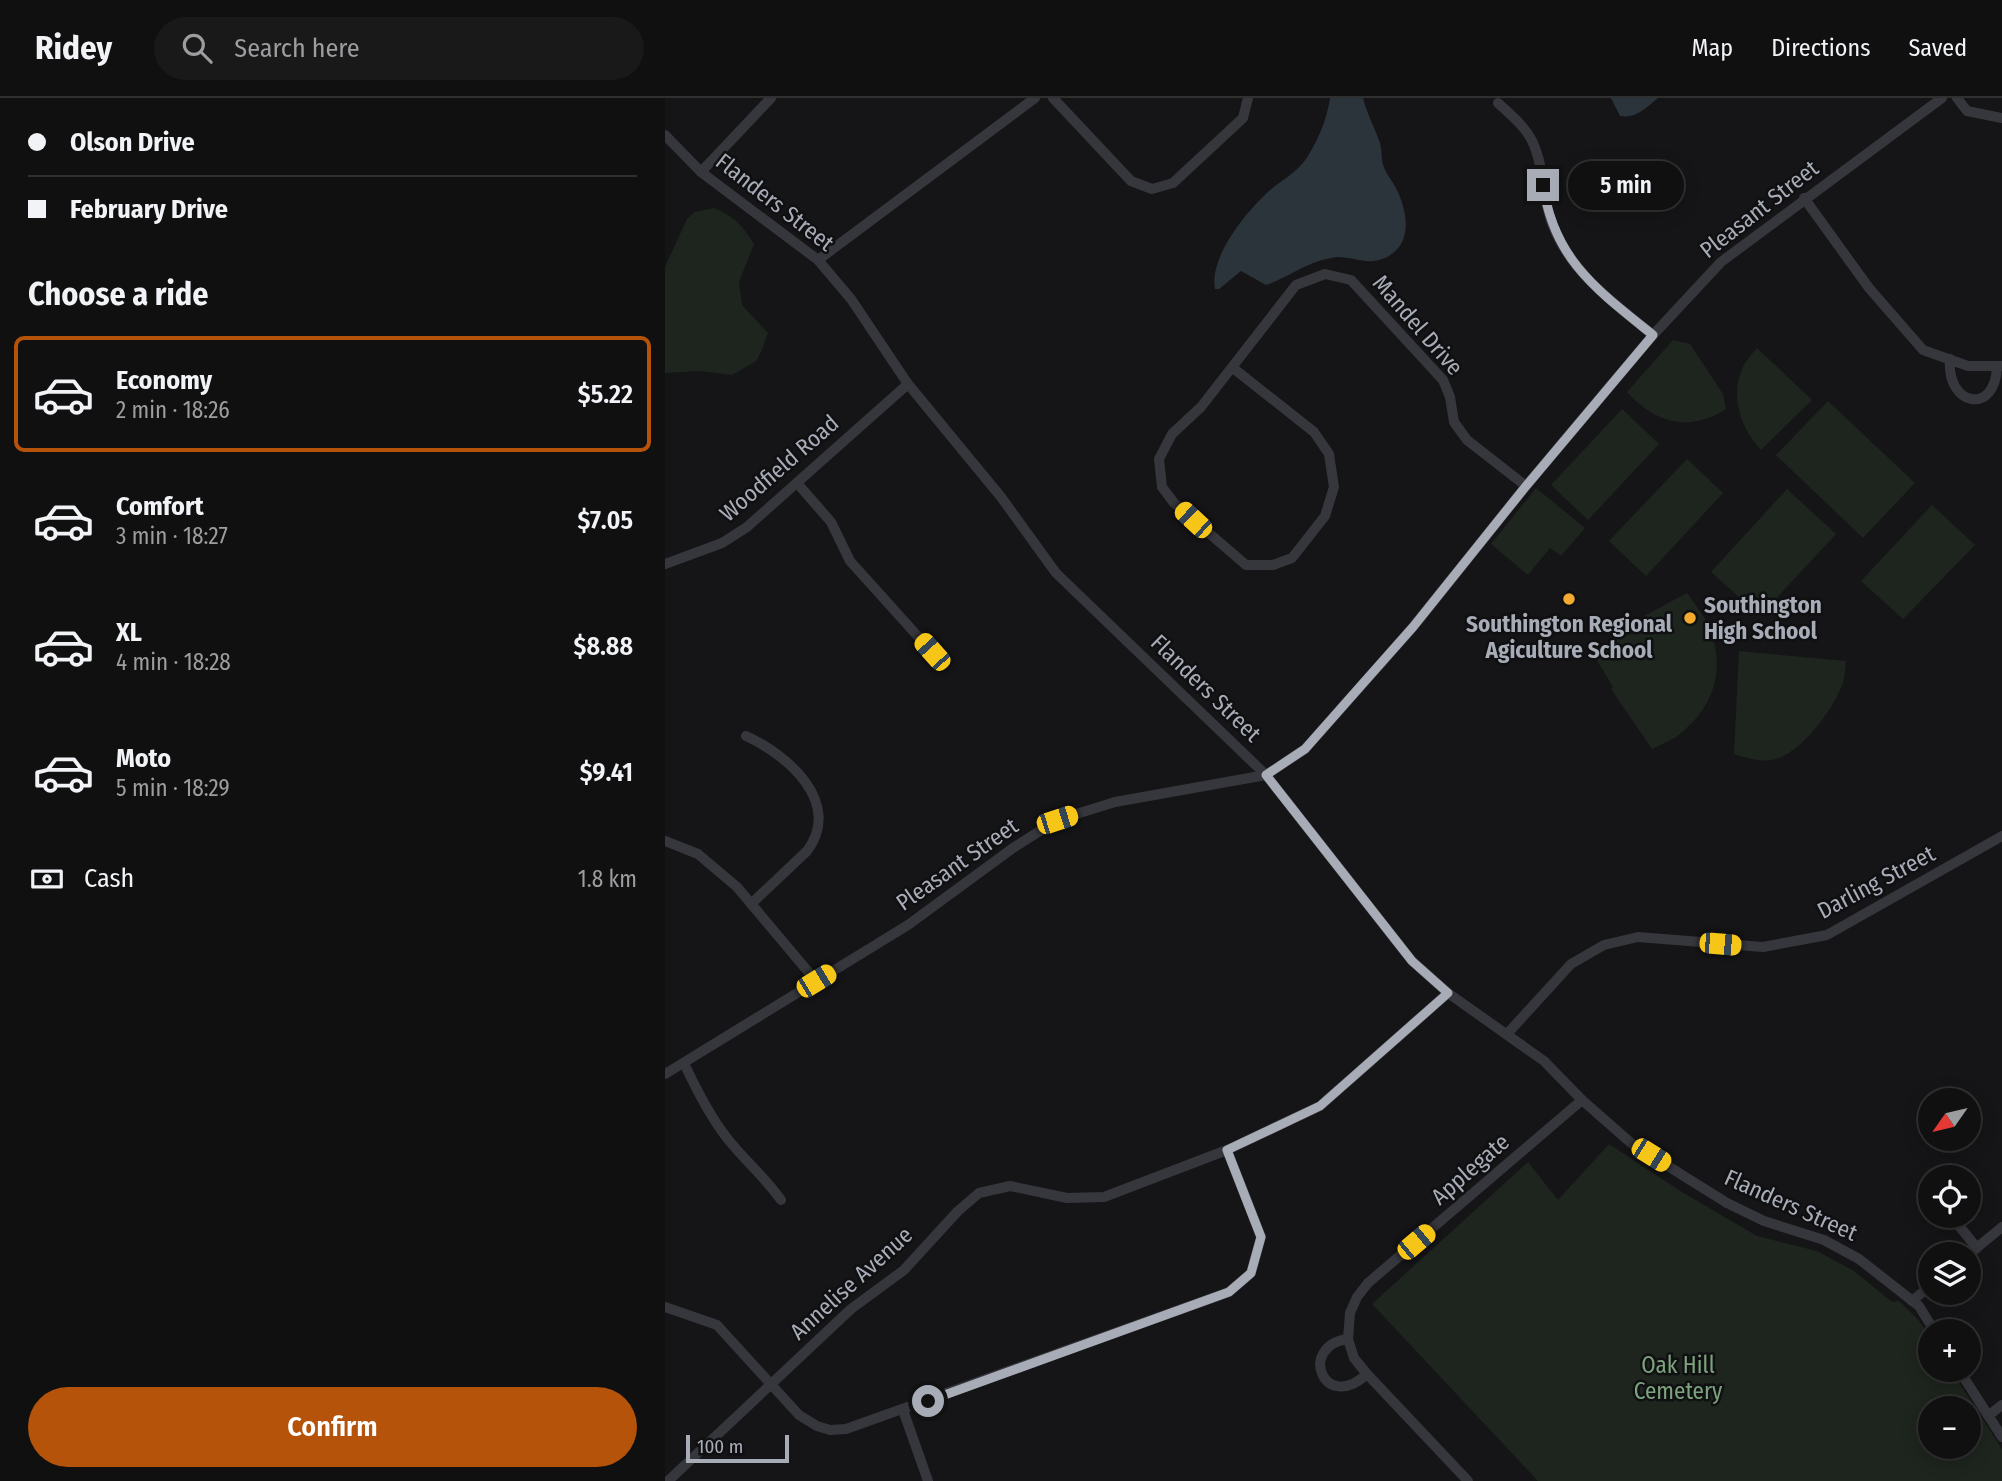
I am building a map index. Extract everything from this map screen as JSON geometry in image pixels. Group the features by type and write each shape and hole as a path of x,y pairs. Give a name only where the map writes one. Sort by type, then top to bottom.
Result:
{"street":[{"path":"701,172 771,98"},
{"path":"818,260 1035,98"},
{"path":"1053,98 1131,181 1152,189 1174,183 1244,118 1248,98"},
{"name":"Pleasant Street","path":"665,1074 908,925 1013,848 1057,820 1115,802 1266,775 1305,749 1413,627 1526,486 1653,335 1721,262 1942,98"},
{"path":"1957,98 1967,111 2002,118"},
{"path":"1498,103 1514,117 1532,142 1539,161 1546,207 1556,234 1572,260 1583,276 1653,335"},
{"name":"Flanders Street","path":"665,135 701,172 818,260 851,299 908,384 1001,497 1056,573 1266,775 1412,961 1448,993 1544,1061 1582,1100 1631,1143 1727,1203 1764,1221 1824,1240 1859,1259 1919,1306 1927,1319"},
{"path":"1804,198 1879,300 1923,350 1950,359 1968,366 1999,366 1994,386 1983,398 1965,398 1955,389 1949,372 1950,359"},
{"name":"Mandel Drive","path":"1233,368 1314,432 1329,454 1334,487 1325,516 1292,558 1273,565 1245,565 1174,503 1162,487 1159,459 1172,434 1201,407 1296,285 1325,274 1351,280 1443,380 1450,397 1454,422 1467,440 1526,486"},
{"name":"Woodfield Road","path":"665,564 709,549 758,518 908,384"},
{"path":"797,483 831,522 850,561 932,652"},
{"path":"746,736 766,745 800,773 817,805 820,822 814,841 807,851 751,904"},
{"name":"Darling Street","path":"1507,1034 1571,964 1604,945 1638,937 1763,947 1827,936 2002,836"},
{"path":"665,841 698,854 737,887 816,981"},
{"name":"Annelise Avenue","path":"669,1481 851,1309 904,1270 958,1211 979,1193 1010,1186 1067,1198 1104,1197 1227,1150 1320,1106 1448,993"},
{"path":"684,1063 703,1102 728,1140 768,1181 781,1200"},
{"name":"Applegate","path":"1348,1339 1350,1313 1357,1297 1369,1283 1582,1100"},
{"path":"665,1307 717,1325 799,1415 830,1430 846,1429 1229,1292 1251,1273 1261,1237 1227,1150"},
{"path":"1981,1244 2002,1227"},
{"path":"1912,1301 1918,1296"},
{"path":"1367,1374 1357,1383 1344,1388 1333,1386 1321,1374 1320,1360 1325,1349 1348,1339 1354,1358 1367,1374 1468,1481"},
{"path":"1967,1382 2002,1437"},
{"path":"1988,1416 2002,1405"},
{"path":"903,1410 928,1481"}],"green space":[{"path":"714,208 737,222 754,244 739,282 742,305 768,333 756,361 732,375 700,371 665,373 665,267 687,219 695,212"},
{"path":"1673,340 1690,344 1723,394 1726,409 1698,421 1673,421 1649,411 1627,392"},
{"path":"1757,348 1812,400 1761,450 1743,422 1737,400 1743,367"},
{"path":"1828,401 1915,483 1863,538 1776,455"},
{"path":"1622,409 1659,444 1588,520 1551,485"},
{"path":"1687,459 1723,493 1646,576 1609,541"},
{"path":"1536,488 1585,528 1561,556 1550,548 1528,575 1491,544"},
{"path":"1787,489 1836,534 1760,616 1711,572"},
{"path":"1932,505 1975,545 1903,619 1861,581"},
{"path":"1687,593 1706,621 1713,640 1717,670 1714,684 1703,710 1693,722 1675,738 1652,749 1611,689 1613,687 1595,657 1596,651 1630,631 1627,625"},
{"path":"1739,651 1846,661 1843,683 1825,716 1797,747 1776,759 1760,760 1734,754"},
{"name":"Oak Hill Cemetery","path":"1609,1144 1682,1192 1757,1236 1817,1251 1854,1271 1892,1302 1899,1301 1918,1319 1918,1382 1959,1382 1968,1396 1918,1396 1918,1459 1981,1459 1981,1416 2002,1449 2002,1481 1538,1481 1372,1304 1528,1162 1558,1200"}],"shaded area":[{"path":"1330,98 1363,98 1380,143 1383,165 1404,209 1406,220 1403,240 1390,255 1379,260 1337,257 1321,260 1266,285 1241,271 1219,289 1215,289 1215,276 1223,249 1240,223 1260,200 1306,159 1321,130"},
{"path":"1611,98 1658,98 1641,112 1620,116"}],"place":[{"name":"Southington Regional Agiculture School","path":"1569,599"},
{"name":"Southington High School","path":"1690,618"}],"route":[{"path":"928,1401 1229,1292 1251,1273 1261,1237 1227,1150 1320,1106 1448,993 1412,961 1266,775 1305,749 1413,627 1526,486 1653,335 1583,276 1560,242 1546,207 1543,185"}]}
